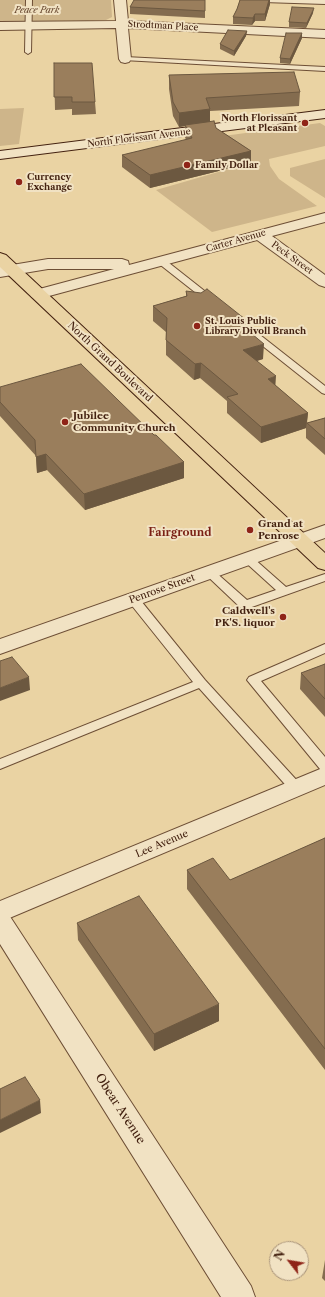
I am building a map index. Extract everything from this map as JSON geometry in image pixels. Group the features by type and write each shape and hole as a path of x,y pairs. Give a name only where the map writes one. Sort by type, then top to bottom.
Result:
{"main road":[{"name":"North Grand Boulevard","path":"4,266 38,294 325,564"}],"street":[{"path":"120,0 125,59"},
{"name":"Strodtman Place","path":"0,26 122,24 325,34"},
{"name":"North Florissant Avenue","path":"0,155 325,114"},
{"name":"Carter Avenue","path":"38,294 325,217"},
{"name":"Peck Street","path":"259,234 325,282"},
{"name":"Carter Avenue","path":"4,266 68,263 154,263"},
{"name":"Penrose Street","path":"0,647 325,531"},
{"name":"Lee Avenue","path":"0,912 325,775"},
{"name":"Obear Avenue","path":"0,922 239,1297"}],"lane":[{"path":"28,52 29,0"},
{"path":"263,0 325,2"},
{"path":"125,59 325,69"},
{"path":"154,263 219,307"},
{"path":"231,317 325,391"},
{"path":"248,559 284,591"},
{"path":"209,572 244,605 325,577"},
{"path":"133,600 201,683 296,788"},
{"path":"325,648 253,680 325,766"},
{"path":"0,764 201,683"}],"green space":[{"name":"Peace Park","path":"0,0 111,0 112,17 106,20 0,22"},
{"path":"24,108 19,144 0,146 0,109"},
{"path":"320,123 325,126 325,146 269,159 270,166 279,179 317,206 212,232 156,190 253,162 216,137"},
{"path":"325,159 325,198 290,176 290,168"}],"building":[{"path":"134,0 205,0 205,11 130,7"},
{"path":"240,0 269,0 265,14 255,14 253,18 233,17"},
{"path":"292,7 314,8 307,23 289,22"},
{"path":"228,30 247,31 234,51 220,44"},
{"path":"286,33 302,33 290,59 280,58"},
{"path":"54,63 92,63 95,102 72,102 72,97 54,97"},
{"path":"294,72 300,92 206,98 210,109 179,113 173,102 169,75"},
{"path":"214,121 216,128 251,151 150,175 122,155 192,138 185,125"},
{"path":"207,289 250,323 246,329 264,344 243,350 276,376 268,379 308,413 261,427 227,397 238,394 201,363 195,364 166,340 167,318 153,306 187,296 186,291 201,293"},
{"path":"81,364 184,462 84,494 46,454 36,457 35,440 0,402 0,387"},
{"path":"325,418 325,439 307,423"},
{"path":"12,657 29,677 0,688 0,661"},
{"path":"325,664 325,699 301,673"},
{"path":"325,838 325,1049 187,870 213,858 230,880"},
{"path":"139,896 219,1004 154,1034 77,923"},
{"path":"25,1077 40,1100 0,1120 0,1089"}],"place":[{"name":"North Florissant at Pleasant","path":"305,123"},
{"name":"Family Dollar","path":"187,165"},
{"name":"Currency Exchange","path":"19,182"},
{"name":"St. Louis Public Library Divoll Branch","path":"197,326"},
{"name":"Jubilee Community Church","path":"65,422"},
{"name":"Grand at Penrose","path":"250,530"},
{"name":"Caldwell's PK'S. liquor","path":"283,617"}],"district":[{"name":"Fairground","path":"180,533"}]}
